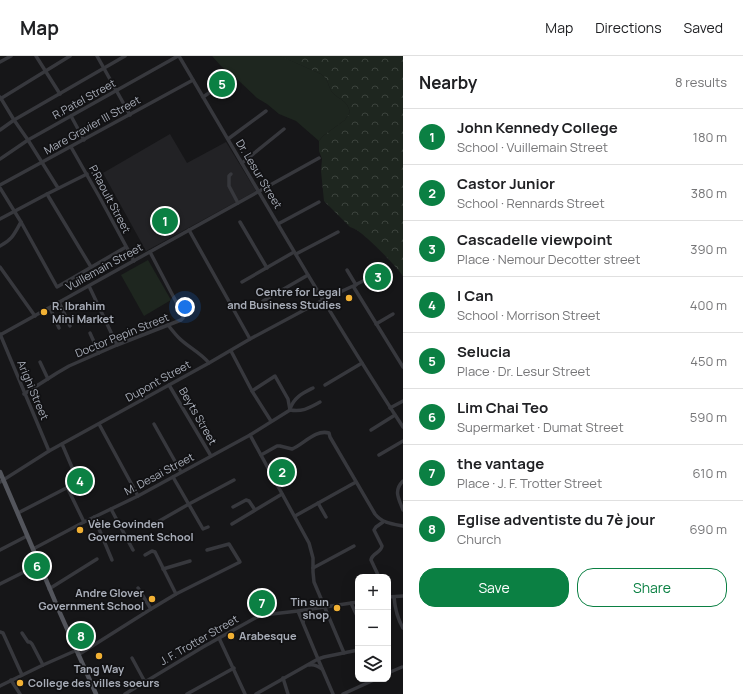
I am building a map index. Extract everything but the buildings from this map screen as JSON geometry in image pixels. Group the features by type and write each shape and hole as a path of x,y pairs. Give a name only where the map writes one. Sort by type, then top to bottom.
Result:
{"main road":[{"path":"0,472 2,481 34,549 49,589 96,694"}],"street":[{"path":"0,62 11,56"},
{"path":"36,56 60,94"},
{"path":"58,188 0,98 70,56"},
{"path":"97,56 130,115"},
{"path":"0,130 14,120 125,56"},
{"name":"Dr. Lesur Street","path":"178,56 323,300 403,427"},
{"name":"R.Patel Street","path":"0,159 28,140 178,56"},
{"name":"Mare Gravier III Street","path":"0,187 42,162 193,80"},
{"path":"203,97 218,87"},
{"path":"228,139 266,111"},
{"path":"71,116 84,140"},
{"path":"242,163 284,129"},
{"name":"P.Raoult Street","path":"71,147 134,261"},
{"name":"Vuillemain Street","path":"0,335 319,158"},
{"path":"0,219 87,174"},
{"path":"231,174 229,176 229,186 238,203"},
{"path":"0,187 57,287 126,247"},
{"path":"47,194 91,267"},
{"path":"278,224 318,202"},
{"path":"0,246 13,237 21,222"},
{"path":"240,222 267,268"},
{"path":"189,230 250,339"},
{"path":"242,282 295,253 338,232"},
{"name":"Doctor Pepin Street","path":"24,394 69,366 183,318 184,315 150,252"},
{"path":"0,268 34,316"},
{"path":"348,270 354,286 403,367"},
{"path":"263,301 308,275"},
{"name":"Dupont Street","path":"2,481 49,451 231,351 250,339 323,300 365,280"},
{"path":"89,286 117,346"},
{"path":"59,302 70,326"},
{"path":"50,308 59,328"},
{"path":"376,324 393,314"},
{"path":"168,325 180,339 204,357 209,363"},
{"path":"90,333 99,353"},
{"name":"Arighi Street","path":"0,335 49,451"},
{"path":"231,351 271,421"},
{"path":"40,362 48,379"},
{"path":"325,385 362,363"},
{"path":"252,390 275,376 288,399 290,410"},
{"name":"Beyts Street","path":"169,385 211,456"},
{"path":"290,410 295,398 313,388"},
{"path":"390,408 403,400"},
{"path":"290,410 305,410 320,402"},
{"name":"M. Desai Street","path":"34,549 84,522 138,496 290,410"},
{"path":"371,430 395,415"},
{"path":"99,424 138,496"},
{"path":"154,424 180,472"},
{"path":"261,455 277,446 292,449 317,434 322,432 329,433 374,514 383,522 403,526"},
{"path":"250,434 309,543 313,558 314,582 344,653"},
{"path":"379,455 403,441"},
{"path":"18,513 76,483 77,479 62,444"},
{"path":"173,476 203,529 208,527"},
{"path":"154,524 234,480"},
{"path":"403,481 397,492 403,510"},
{"path":"295,516 356,482"},
{"path":"67,488 84,522"},
{"path":"232,524 282,494"},
{"path":"233,507 245,500 248,500 255,510"},
{"path":"318,503 326,517"},
{"path":"111,509 133,550"},
{"path":"94,517 112,560"},
{"path":"378,574 371,560 372,556 382,549 382,546 374,530 383,522"},
{"path":"0,550 28,536"},
{"path":"0,686 42,665 78,653 176,594 240,562 229,544 207,550"},
{"path":"313,568 354,546"},
{"path":"145,555 152,551 155,552 176,594"},
{"path":"49,589 97,559"},
{"path":"163,569 190,560"},
{"path":"0,584 40,564"},
{"path":"138,588 151,609"},
{"path":"391,596 403,596"},
{"path":"391,599 403,628"},
{"name":"J. F. Trotter Street","path":"125,694 220,638 263,615 355,602"},
{"path":"351,603 355,612"},
{"path":"303,623 305,615 312,609"},
{"path":"298,611 333,694"},
{"path":"0,632 3,633 22,675"},
{"path":"22,633 28,642 32,644 42,665"},
{"path":"220,638 245,694"},
{"path":"256,694 318,659 355,651"},
{"path":"132,658 145,682"},
{"path":"306,666 314,665 322,670"},
{"path":"391,672 402,667"},
{"path":"187,694 234,668"},
{"path":"283,678 288,694"},
{"path":"11,680 20,694"},
{"path":"343,694 369,682"}],"shaded area":[{"path":"170,134 187,163 226,142 256,191 146,251 103,173"},
{"path":"279,457 284,464 286,463 296,480 282,489 268,463"}],"green space":[{"path":"212,56 283,57 321,74 336,96 349,108 350,112 345,120 323,136 319,141 296,121 279,114 257,98"},
{"path":"280,56 403,56 403,276 391,261 373,243 355,229 350,227 324,201 321,171 322,159 319,151 319,141 323,136 345,120 350,112 349,108 333,93 326,78 321,74"},
{"path":"148,260 171,300 144,316 121,275"}],"place":[{"name":"Selucia","path":"222,84"},
{"name":"John Kennedy College","path":"165,221"},
{"name":"Cascadelle viewpoint","path":"378,277"},
{"name":"Centre for Legal and Business Studies","path":"349,298"},
{"name":"R. Ibrahim Mini Market","path":"44,312"},
{"name":"Castor Junior","path":"282,472"},
{"name":"I Can","path":"80,481"},
{"name":"Vèle Govinden Government School","path":"80,530"},
{"name":"Lim Chai Teo","path":"37,566"},
{"name":"Andre Glover Government School","path":"152,599"},
{"name":"the vantage","path":"262,603"},
{"name":"Tin sun shop","path":"337,608"},
{"name":"Eglise adventiste du 7è jour","path":"81,636"},
{"name":"Arabesque","path":"231,636"},
{"name":"Tang Way","path":"99,656"},
{"name":"College des villes soeurs","path":"20,683"}]}
